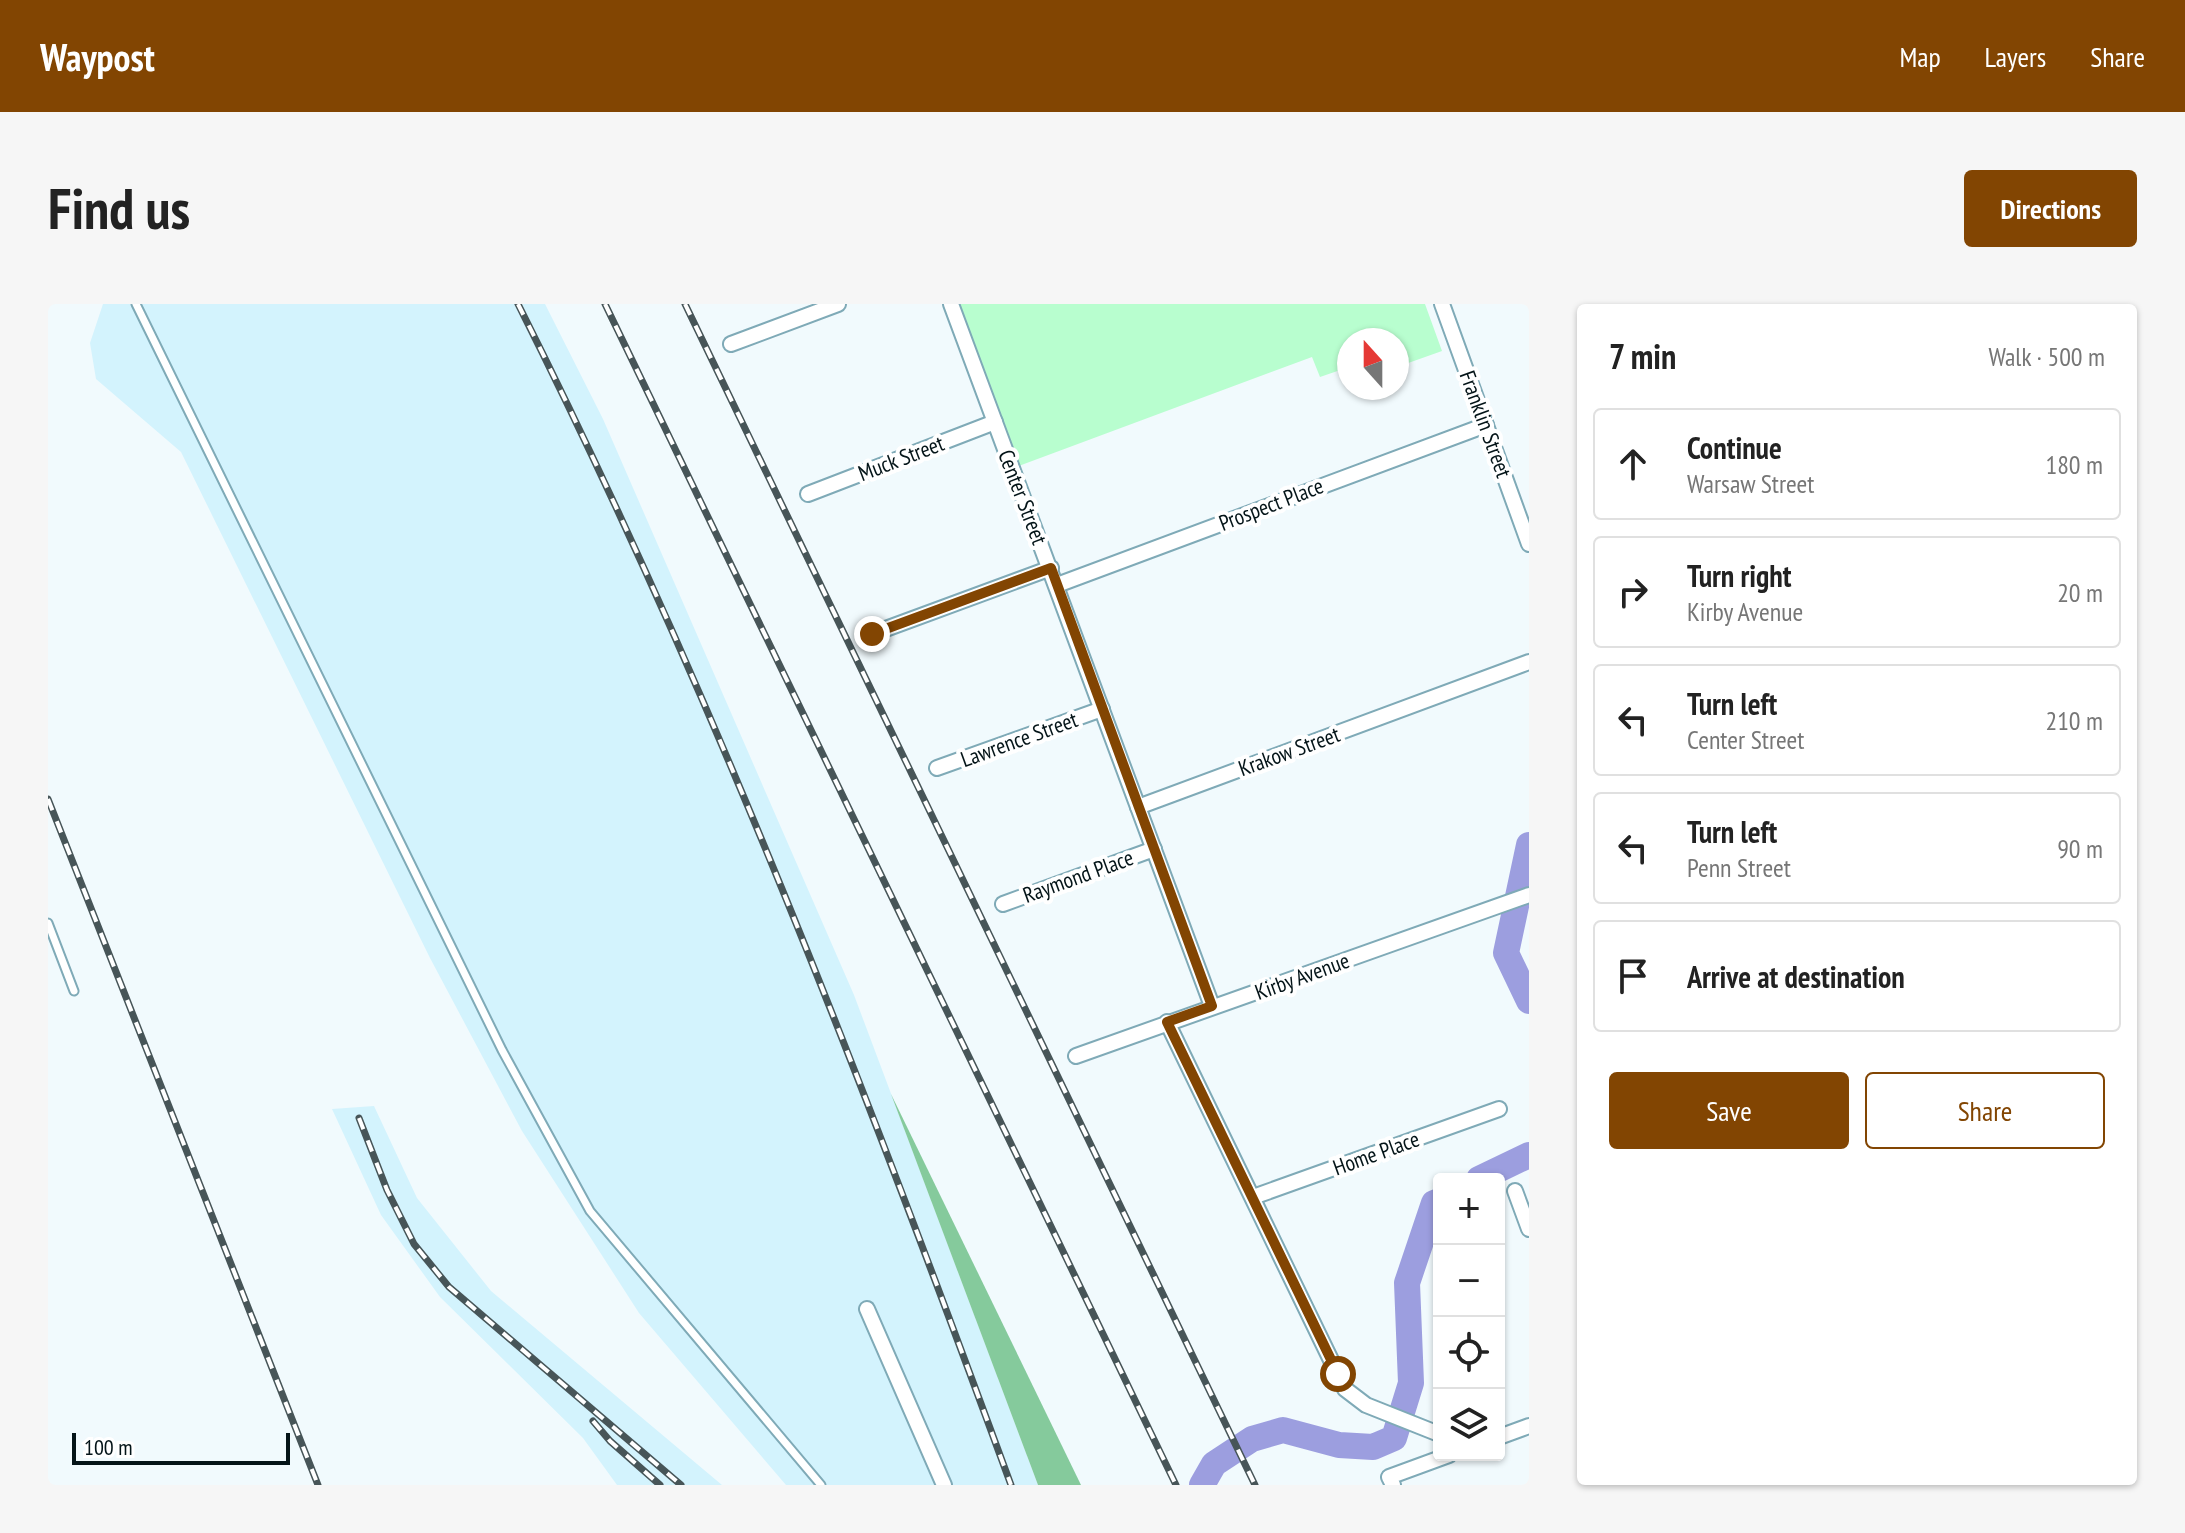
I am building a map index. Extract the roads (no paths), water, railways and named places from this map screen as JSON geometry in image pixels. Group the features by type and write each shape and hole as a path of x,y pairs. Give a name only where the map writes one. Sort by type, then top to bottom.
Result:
{"street":[{"path":"731,344 838,304"},
{"name":"Center Street","path":"951,304 1212,1006"},
{"name":"Franklin Street","path":"1442,304 1528,538"},
{"name":"Muck Street","path":"808,494 995,422"},
{"name":"Prospect Place","path":"1057,585 1486,425"},
{"path":"872,634 1051,568"},
{"name":"Krakow Street","path":"1138,807 1529,662"},
{"name":"Lawrence Street","path":"937,768 1102,709"},
{"name":"Raymond Place","path":"1003,904 1154,849"},
{"name":"Kirby Avenue","path":"1076,1056 1529,895"},
{"path":"1167,1022 1345,1389 1381,1410 1433,1432"},
{"name":"Home Place","path":"1253,1197 1499,1109"},
{"path":"1515,1191 1529,1229"},
{"path":"867,1309 944,1485"},
{"path":"1505,1435 1529,1426"},
{"path":"1391,1481 1436,1461"}],"lane":[{"path":"136,304 502,1050 590,1211 821,1485"},
{"path":"48,923 74,991"}],"waterway":[{"path":"1529,845 1506,953 1529,1001"},
{"path":"1492,1173 1529,1155"},
{"path":"1202,1485 1214,1464 1252,1439 1283,1430 1339,1445 1373,1447 1394,1438 1411,1383 1407,1283 1433,1206"}],"railway":[{"path":"518,304 588,448 720,740 841,1036 1011,1485"},
{"path":"605,304 1176,1485"},
{"path":"685,304 1255,1485"},
{"path":"48,799 318,1485"},
{"path":"359,1118 387,1190 414,1244 449,1287 681,1485"},
{"path":"593,1421 610,1441 660,1485"}]}
